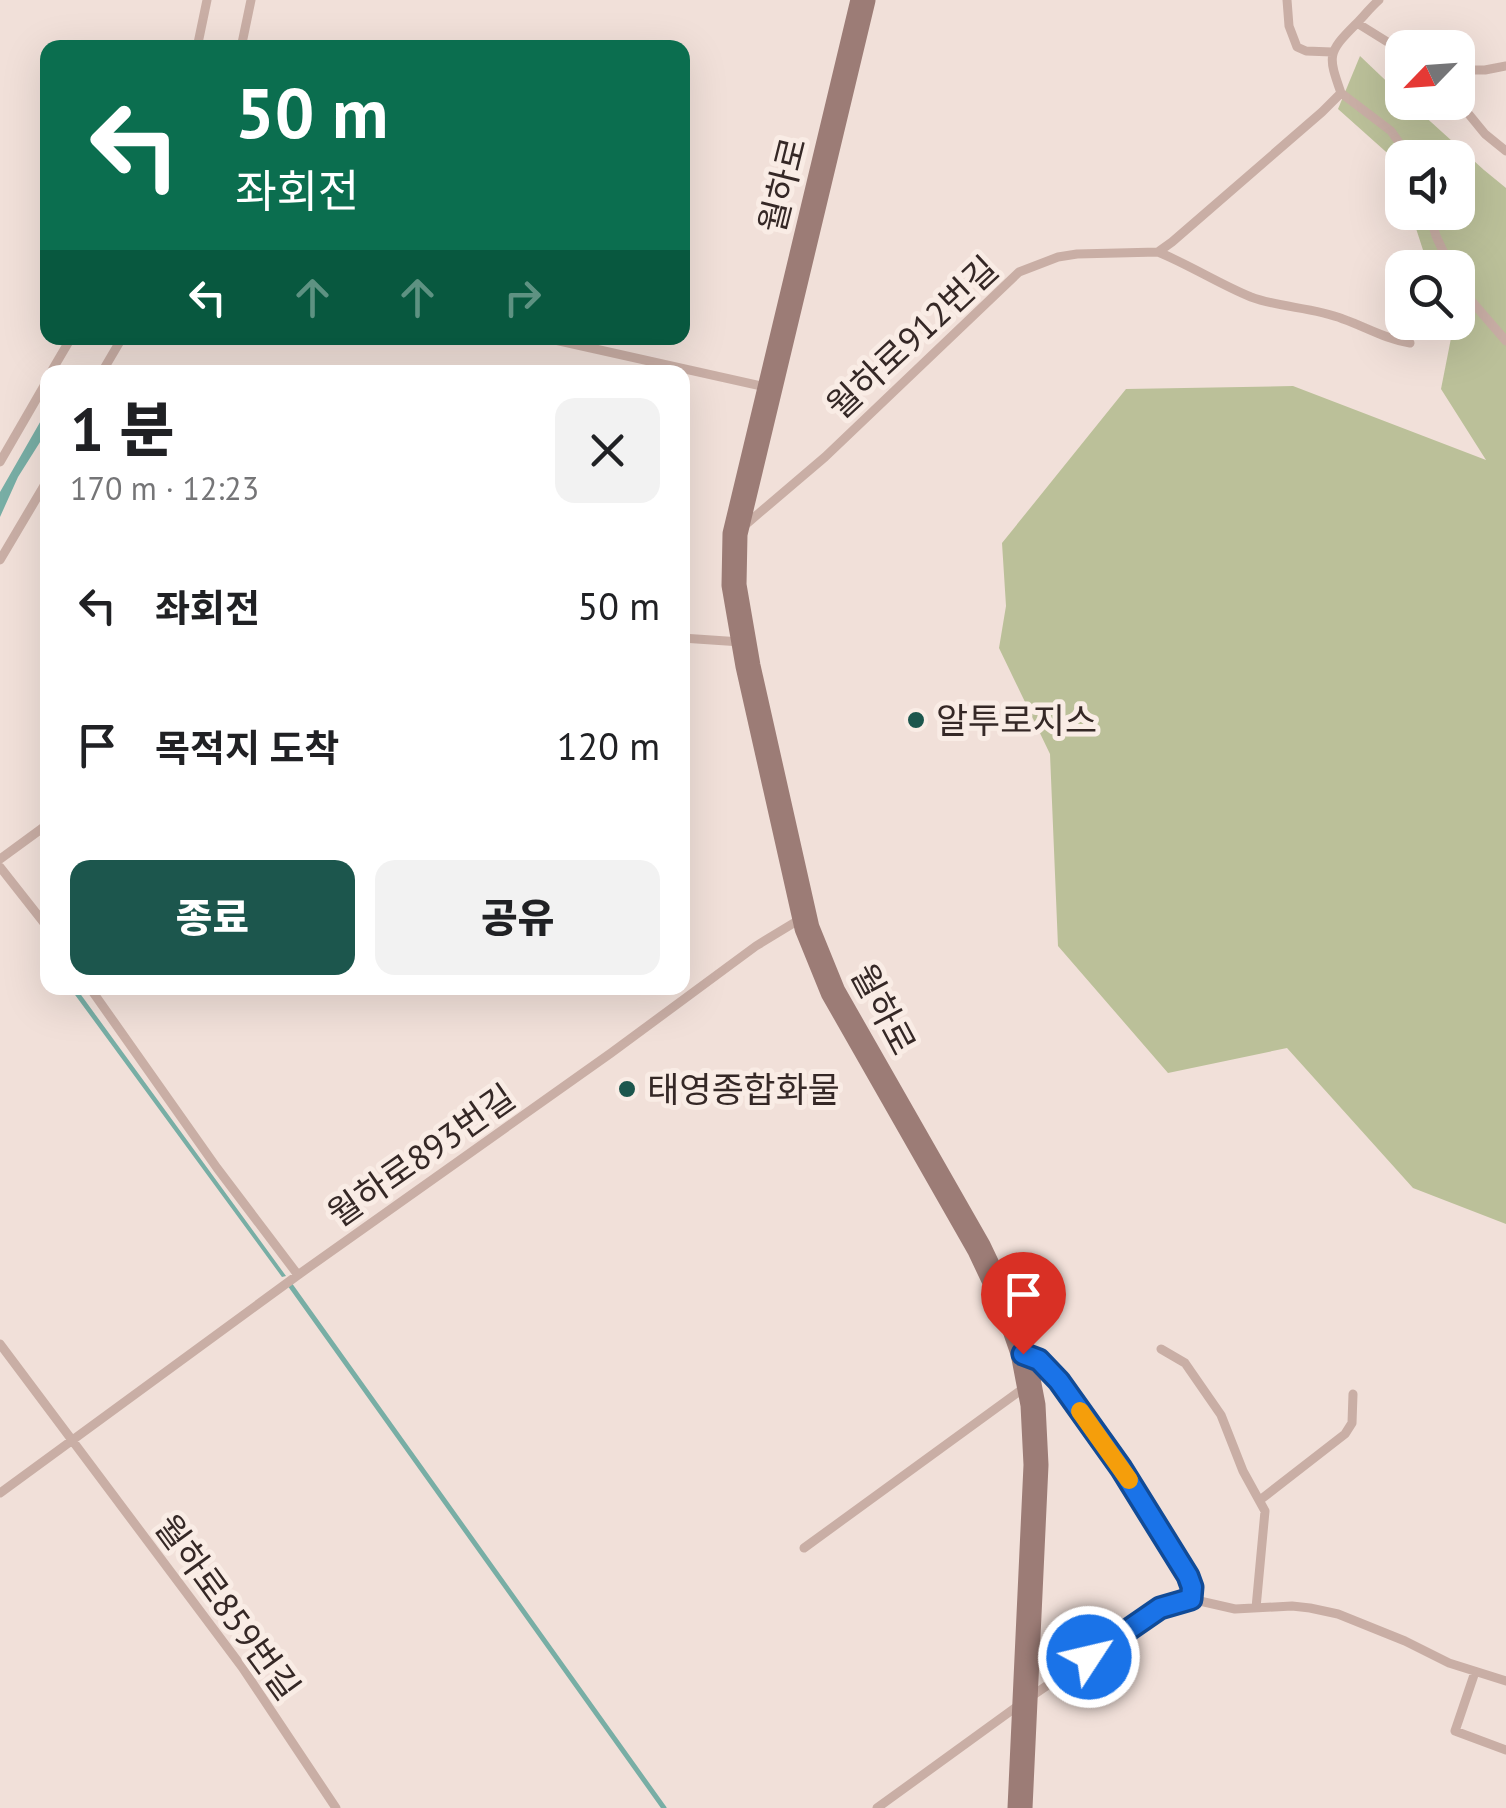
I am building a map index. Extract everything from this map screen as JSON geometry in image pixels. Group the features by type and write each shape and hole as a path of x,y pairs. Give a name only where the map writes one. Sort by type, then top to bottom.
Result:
{"street":[{"name":"월하로","path":"864,0 734,534 734,585 766,752 804,917 818,960 979,1248 1007,1307 1023,1354 1034,1405 1036,1465 1020,1808"}],"lane":[{"path":"198,40 207,0"},
{"path":"243,40 251,0"},
{"path":"1288,0 1297,47 1306,52 1332,52"},
{"path":"1379,0 1339,40 1332,52 1332,64 1341,92 1397,140"},
{"path":"1357,23 1385,40"},
{"path":"1475,70 1506,66"},
{"path":"1158,252 1341,92"},
{"path":"1473,120 1506,151"},
{"name":"월하로912번길","path":"734,534 825,457 1019,272 1058,257 1158,252 1252,297 1318,310 1378,335 1410,342"},
{"path":"1475,305 1506,342"},
{"path":"578,345 669,365"},
{"path":"690,370 769,387"},
{"path":"0,462 40,392"},
{"path":"0,560 40,492"},
{"path":"690,639 744,642"},
{"path":"0,860 40,830"},
{"path":"0,868 40,918"},
{"name":"월하로893번길","path":"690,994 766,939 804,917"},
{"path":"95,995 295,1277"},
{"name":"월하로893번길","path":"0,1493 689,995"},
{"path":"0,1344 72,1440"},
{"path":"1161,1348 1185,1363 1220,1414 1243,1471 1260,1500 1265,1522 1256,1608"},
{"path":"1023,1354 1048,1368 1121,1468 1188,1576 1191,1599"},
{"path":"804,1548 1030,1384"},
{"path":"1260,1500 1346,1434 1352,1422 1353,1394"},
{"name":"월하로859번길","path":"72,1440 242,1667 336,1808"},
{"path":"877,1808 1160,1608 1191,1599 1235,1609 1292,1606 1338,1614 1475,1672 1506,1681"},
{"path":"1475,1672 1456,1732 1506,1750"}],"green space":[{"path":"1360,56 1385,80 1385,120 1429,120 1451,140 1385,140 1385,151 1338,109"},
{"path":"1475,162 1506,188 1506,1224 1413,1188 1287,1048 1168,1073 1058,946 1050,754 999,648 1006,606 1002,543 1126,389 1293,386 1486,460 1441,389 1451,340 1475,340 1475,250 1423,250 1417,230 1475,230"}],"water":[{"path":"40,422 40,442 0,517 0,492"},
{"path":"75,995 81,995 286,1276 282,1277"}],"waterway":[{"path":"288,1282 664,1808"}],"slow traffic":[{"path":"1080,1411 1129,1480"}],"place":[{"name":"알투로지스","path":"916,720"},
{"name":"태영종합화물","path":"627,1089"}],"route":[{"path":"1023,1354 1039,1360 1059,1381 1139,1495 1192,1587 1191,1599 1160,1608 1089,1657"}]}
